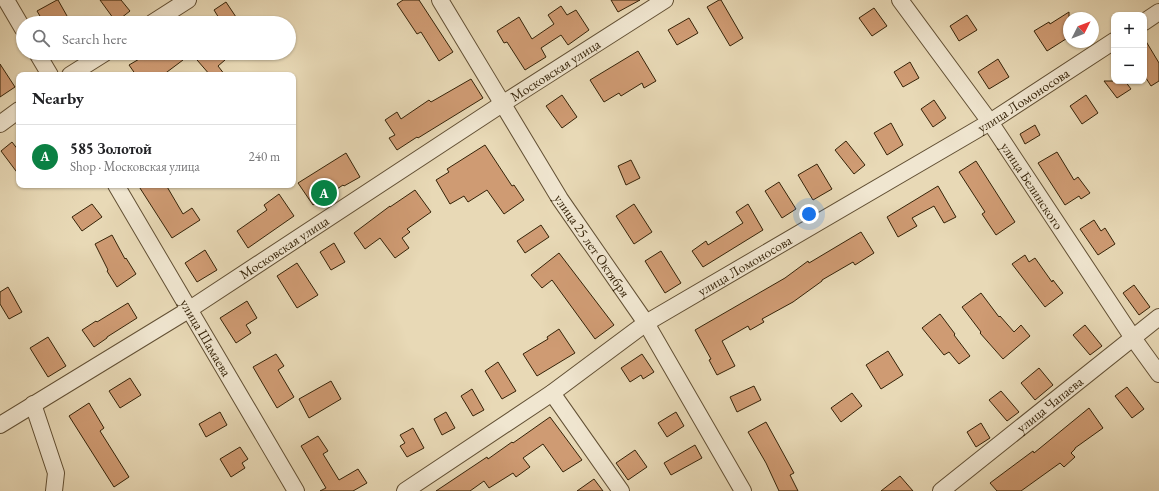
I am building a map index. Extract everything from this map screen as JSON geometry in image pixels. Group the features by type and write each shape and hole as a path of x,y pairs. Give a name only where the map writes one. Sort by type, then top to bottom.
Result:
{"street":[{"path":"6,0 16,17"},
{"path":"163,16 188,0"},
{"name":"улица 25 лет Октября","path":"440,0 560,200 646,323 743,491"},
{"name":"Московская улица","path":"0,425 190,309 502,104 665,0"},
{"name":"улица Белинского","path":"900,0 990,122 1133,338 1159,374"},
{"path":"1147,20 1159,12"},
{"name":"улица Ломоносова","path":"405,491 552,393 646,323 990,122 1111,43"},
{"path":"41,60 48,72"},
{"path":"75,72 94,60"},
{"path":"0,124 16,112"},
{"name":"улица Шамаева","path":"118,188 296,491"},
{"name":"улица Чапаева","path":"941,491 1159,317"},
{"path":"552,393 622,491"},
{"path":"33,404 56,473 54,491"}],"building":[{"path":"58,0 67,16 40,16 37,11"},
{"path":"100,0 121,0 130,11 124,16 112,16"},
{"path":"403,0 419,0 453,52 439,61 421,32 417,34 397,4"},
{"path":"611,0 640,0 618,12"},
{"path":"721,0 743,38 730,46 707,7"},
{"path":"226,2 235,16 218,16 214,10"},
{"path":"561,6 567,15 576,10 589,30 568,45 561,35 541,48 546,57 525,70 507,42 504,43 497,31 519,17 532,39 554,24 548,15"},
{"path":"874,8 887,26 872,36 859,18"},
{"path":"967,15 977,30 959,41 950,26"},
{"path":"1063,16 1063,41 1047,51 1034,31 1049,22 1050,24"},
{"path":"689,18 698,33 677,45 668,30"},
{"path":"1147,43 1159,63 1159,81 1151,86 1147,80"},
{"path":"638,51 656,81 644,88 642,83 621,96 619,93 604,102 590,80"},
{"path":"998,59 1009,77 989,89 978,72"},
{"path":"138,60 183,60 167,72 134,72 129,65"},
{"path":"197,60 225,60 218,66 223,72 207,72"},
{"path":"910,62 919,78 903,87 894,72"},
{"path":"0,64 15,87 0,97"},
{"path":"471,79 483,98 397,150 389,138 395,135 385,120 397,112 401,119 429,100 431,102"},
{"path":"1104,81 1111,81 1111,84 1127,84 1131,89 1117,98"},
{"path":"562,95 577,117 562,128 546,106"},
{"path":"1086,95 1098,113 1082,124 1070,106"},
{"path":"934,100 946,118 933,127 921,109"},
{"path":"891,123 903,145 887,155 874,133"},
{"path":"1035,125 1040,135 1025,144 1020,134"},
{"path":"846,141 865,165 854,174 835,150"},
{"path":"12,142 16,147 16,171 1,151"},
{"path":"485,145 512,186 514,185 524,200 504,214 487,190 468,202 464,196 450,204 436,180 449,172 447,169"},
{"path":"1057,152 1074,180 1078,177 1090,193 1081,199 1079,196 1065,205 1038,163"},
{"path":"346,153 360,177 344,186 343,185 313,205 298,183"},
{"path":"631,160 640,178 626,185 618,166"},
{"path":"976,161 1015,222 996,235 982,214 985,212 959,172"},
{"path":"817,164 832,189 813,200 798,175"},
{"path":"779,182 796,209 782,218 765,191"},
{"path":"938,186 956,217 944,223 934,206 912,218 917,226 898,237 887,217"},
{"path":"140,188 168,188 183,214 192,208 200,220 172,238"},
{"path":"415,190 431,212 407,229 410,232 402,238 409,248 395,258 380,238 365,249 354,233 390,206"},
{"path":"279,194 294,216 248,248 237,231 267,210 264,205"},
{"path":"92,204 102,217 82,231 72,217"},
{"path":"634,204 652,232 634,244 616,216"},
{"path":"748,204 763,230 703,267 692,251 706,241 708,245 743,223 736,212"},
{"path":"1094,220 1101,231 1105,228 1115,244 1098,255 1080,229"},
{"path":"541,225 549,237 525,253 517,241"},
{"path":"861,232 874,253 855,265 853,262 822,280 793,302 762,319 764,322 750,330 748,326 722,341 735,366 717,375 709,360 711,359 695,330 785,278 808,261 809,263"},
{"path":"112,235 125,259 126,258 136,274 117,287 107,271 108,270 95,244"},
{"path":"334,243 345,262 331,270 320,252"},
{"path":"205,250 217,270 197,282 185,263"},
{"path":"661,251 681,283 665,293 645,261"},
{"path":"559,253 614,325 595,339 552,280 542,288 531,275"},
{"path":"1025,255 1029,262 1035,258 1052,282 1053,280 1063,293 1045,307 1012,264"},
{"path":"297,263 318,295 297,308 277,276"},
{"path":"1134,285 1150,307 1139,315 1123,293"},
{"path":"8,287 22,312 9,319 0,304 0,292"},
{"path":"981,293 999,317 1000,316 1014,332 1021,325 1030,336 1003,359 980,333 981,332 962,307"},
{"path":"247,301 257,318 246,325 251,333 236,343 220,318"},
{"path":"128,303 137,318 94,347 82,330"},
{"path":"940,314 970,356 959,364 949,352 944,355 922,328"},
{"path":"1085,325 1102,346 1090,355 1073,335"},
{"path":"559,329 575,353 537,376 523,354 548,339 547,337"},
{"path":"48,337 66,366 48,377 30,348"},
{"path":"888,351 903,375 881,389 866,365"},
{"path":"276,354 284,366 278,370 294,397 277,408 253,367"},
{"path":"642,354 654,372 643,379 641,375 630,382 621,368"},
{"path":"498,362 516,391 502,399 485,371"},
{"path":"1039,368 1053,385 1035,400 1021,383"},
{"path":"130,378 141,395 120,408 109,391"},
{"path":"331,381 341,399 309,418 299,399"},
{"path":"754,386 761,400 737,412 730,397"},
{"path":"1127,387 1144,409 1132,418 1115,396"},
{"path":"472,389 484,410 473,416 461,396"},
{"path":"1001,391 1019,412 1007,421 989,400"},
{"path":"852,393 862,406 841,422 831,408"},
{"path":"89,403 104,428 100,431 129,477 114,487 69,416"},
{"path":"1089,408 1103,428 1075,448 1071,453 1075,457 1064,467 1060,463 1021,491 997,491 990,483 1033,451 1034,453"},
{"path":"220,412 227,425 206,437 199,424"},
{"path":"446,412 455,428 442,435 434,419"},
{"path":"676,412 684,426 667,437 658,423"},
{"path":"550,417 582,460 563,472 543,444 523,458 530,467 516,477 513,473 489,488 484,481 470,491 436,491 487,457 488,459 512,442 513,443"},
{"path":"766,422 794,473 790,475 798,491 779,491 766,463 748,432"},
{"path":"981,423 990,438 976,447 967,432"},
{"path":"413,428 424,448 407,457 400,446 405,443 400,435"},
{"path":"318,436 328,451 323,454 339,480 358,469 367,483 353,491 320,491 326,488 301,446"},
{"path":"695,445 702,458 671,475 664,463"},
{"path":"240,447 248,459 242,463 245,468 231,477 220,459"},
{"path":"635,450 647,467 628,480 616,463"},
{"path":"900,476 913,491 881,491"},
{"path":"594,479 603,491 577,491"}],"place":[{"name":"585 Золотой","path":"324,193"}]}
